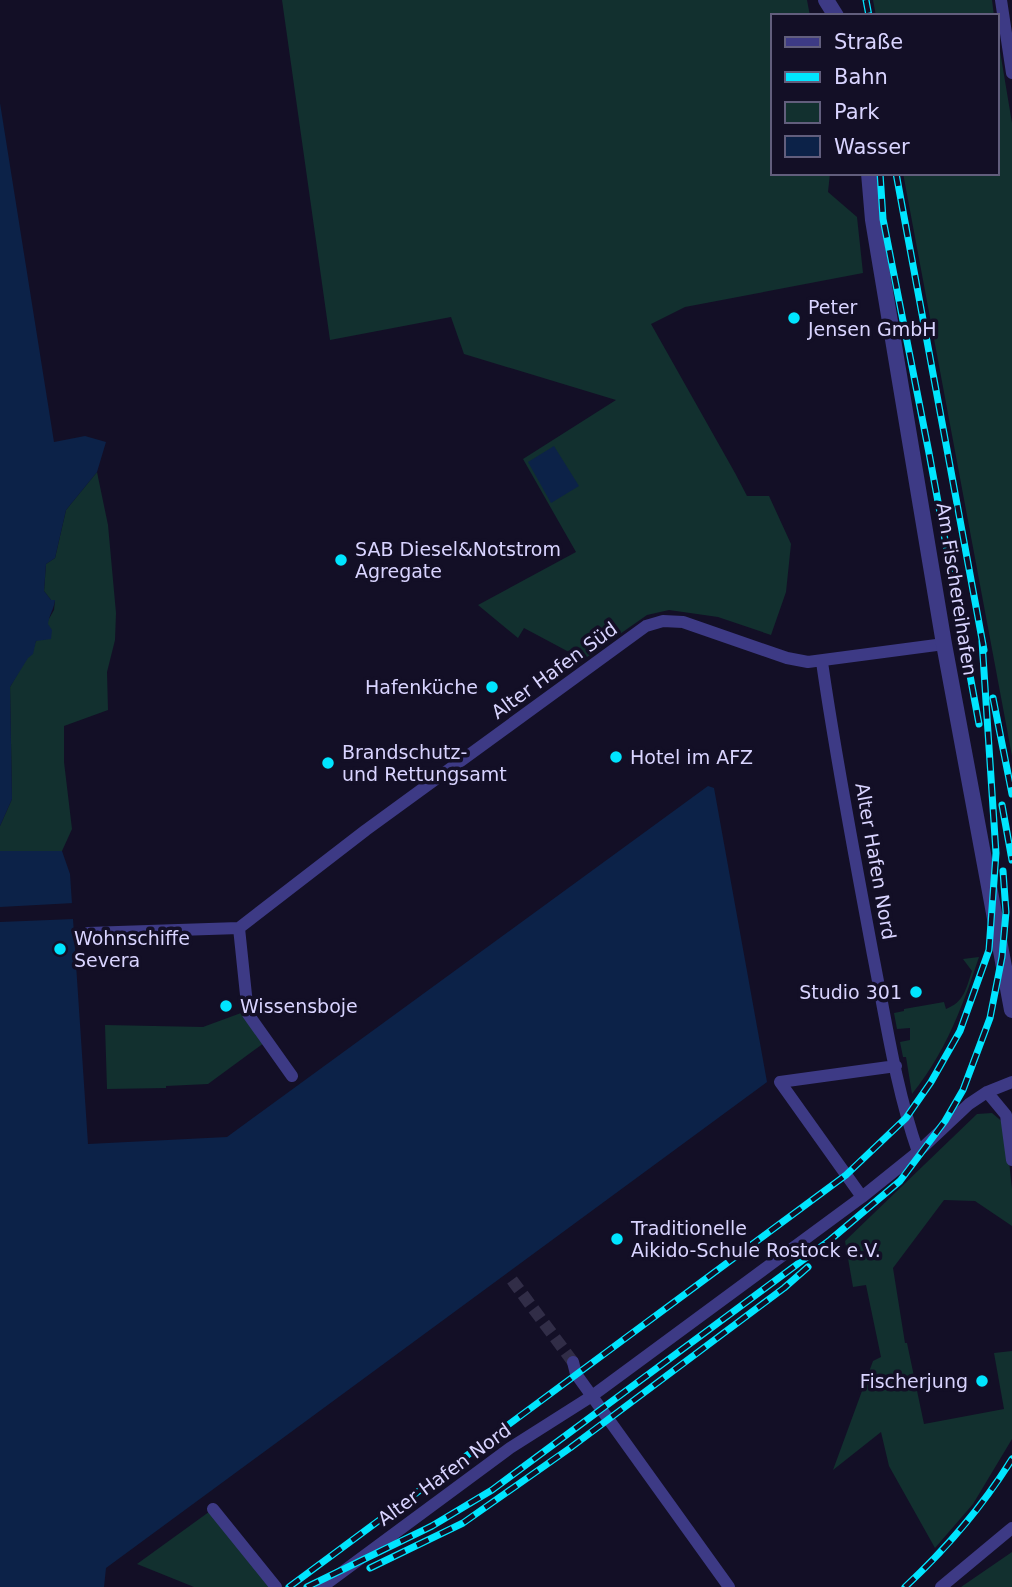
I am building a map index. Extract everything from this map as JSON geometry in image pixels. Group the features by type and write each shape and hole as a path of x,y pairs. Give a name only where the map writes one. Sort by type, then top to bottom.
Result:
{"street":[{"path":"1001,0 1012,73"},
{"name":"Am Fischereihafen","path":"869,175 873,220 944,644 1012,1010"},
{"name":"Alter Hafen Süd","path":"239,928 366,830 646,626 663,621 683,622 808,662 944,644"},
{"name":"Alter Hafen Nord","path":"822,662 851,838 906,1118 918,1152"},
{"path":"88,933 239,928 248,1014 292,1076"},
{"path":"862,1197 780,1083 896,1066"},
{"name":"Alter Hafen Nord","path":"322,1587 510,1448 592,1396 862,1197 918,1152 969,1104 986,1092 1012,1082"},
{"path":"986,1092 1006,1115 1012,1160"},
{"path":"573,1362 576,1374 729,1587"},
{"path":"213,1508 276,1587"},
{"path":"941,1587 1012,1528"}],"green space":[{"path":"282,0 807,0 810,14 771,14 771,175 830,175 828,192 857,217 863,273 685,307 651,324 747,496 769,496 791,544 786,592 771,635 718,617 669,610 647,615 580,662 565,662 569,652 524,628 518,638 478,605 576,552 523,459 616,400 464,354 451,317 330,340"},
{"path":"873,0 992,0 994,14 876,14"},
{"path":"998,39 1012,123 1012,756 903,175 998,175"},
{"path":"97,472 108,525 116,613 115,640 107,672 108,710 64,726 64,762 72,829 62,851 0,851 0,826 12,799 10,687 54,610 55,600 51,600 44,591 46,564 55,558 66,510"},
{"path":"979,957 952,1028 934,1062 912,1094 906,1057 903,1057 900,1042 910,1040 910,1028 897,1029 894,1013 944,1002 946,1009 957,1003 964,994 972,971 963,959"},
{"path":"241,1013 264,1043 208,1084 107,1089 105,1025 203,1027"},
{"path":"992,1113 1005,1124 1012,1189 1012,1226 975,1201 944,1200 893,1268 905,1343 924,1424 1004,1409 994,1353 1012,1351 1012,1439 973,1504 935,1548 889,1466 881,1432 833,1470 873,1361 881,1357 866,1285 853,1287 845,1241 977,1114"},
{"path":"213,1509 276,1587 194,1587 137,1564"},
{"path":"1012,1552 1012,1587 961,1587"}],"water":[{"path":"0,103 54,442 85,436 106,442 97,472 66,510 55,558 46,564 44,591 51,600 55,600 48,624 52,630 51,639 36,641 33,654 10,687 12,799 0,826"},
{"path":"554,446 579,486 551,503 528,462"},
{"path":"708,786 714,788 767,1082 106,1568 104,1587 0,1587 0,851 62,851 70,874 88,1144 227,1137"}],"pier":[{"path":"74,903 74,919 0,922 0,907"}],"tunnel":[{"path":"512,1280 573,1362"}],"railway":[{"path":"866,0 869,14"},
{"path":"880,175 883,219 979,724"},
{"path":"896,175 984,650"},
{"path":"289,1587 846,1175 906,1118 931,1082 960,1031 989,950 996,853 982,641"},
{"path":"993,698 1012,794"},
{"path":"1002,805 1012,860"},
{"path":"307,1587 432,1526 492,1490 830,1240 900,1181 945,1121 963,1090 990,1018 1002,957 1006,912 1003,871"},
{"path":"370,1568 463,1523 570,1448 784,1288 808,1267"},
{"path":"905,1587 963,1526 1012,1459"}],"place":[{"name":"Peter Jensen GmbH","path":"794,318"},
{"name":"SAB Diesel&Notstrom Agregate","path":"341,560"},
{"name":"Hafenküche","path":"492,687"},
{"name":"Hotel im AFZ","path":"616,757"},
{"name":"Brandschutz- und Rettungsamt","path":"328,763"},
{"name":"Wohnschiffe Severa","path":"60,949"},
{"name":"Studio 301","path":"916,992"},
{"name":"Wissensboje","path":"226,1006"},
{"name":"Traditionelle Aikido-Schule Rostock e.V.","path":"617,1239"},
{"name":"Fischerjung","path":"982,1381"}]}
